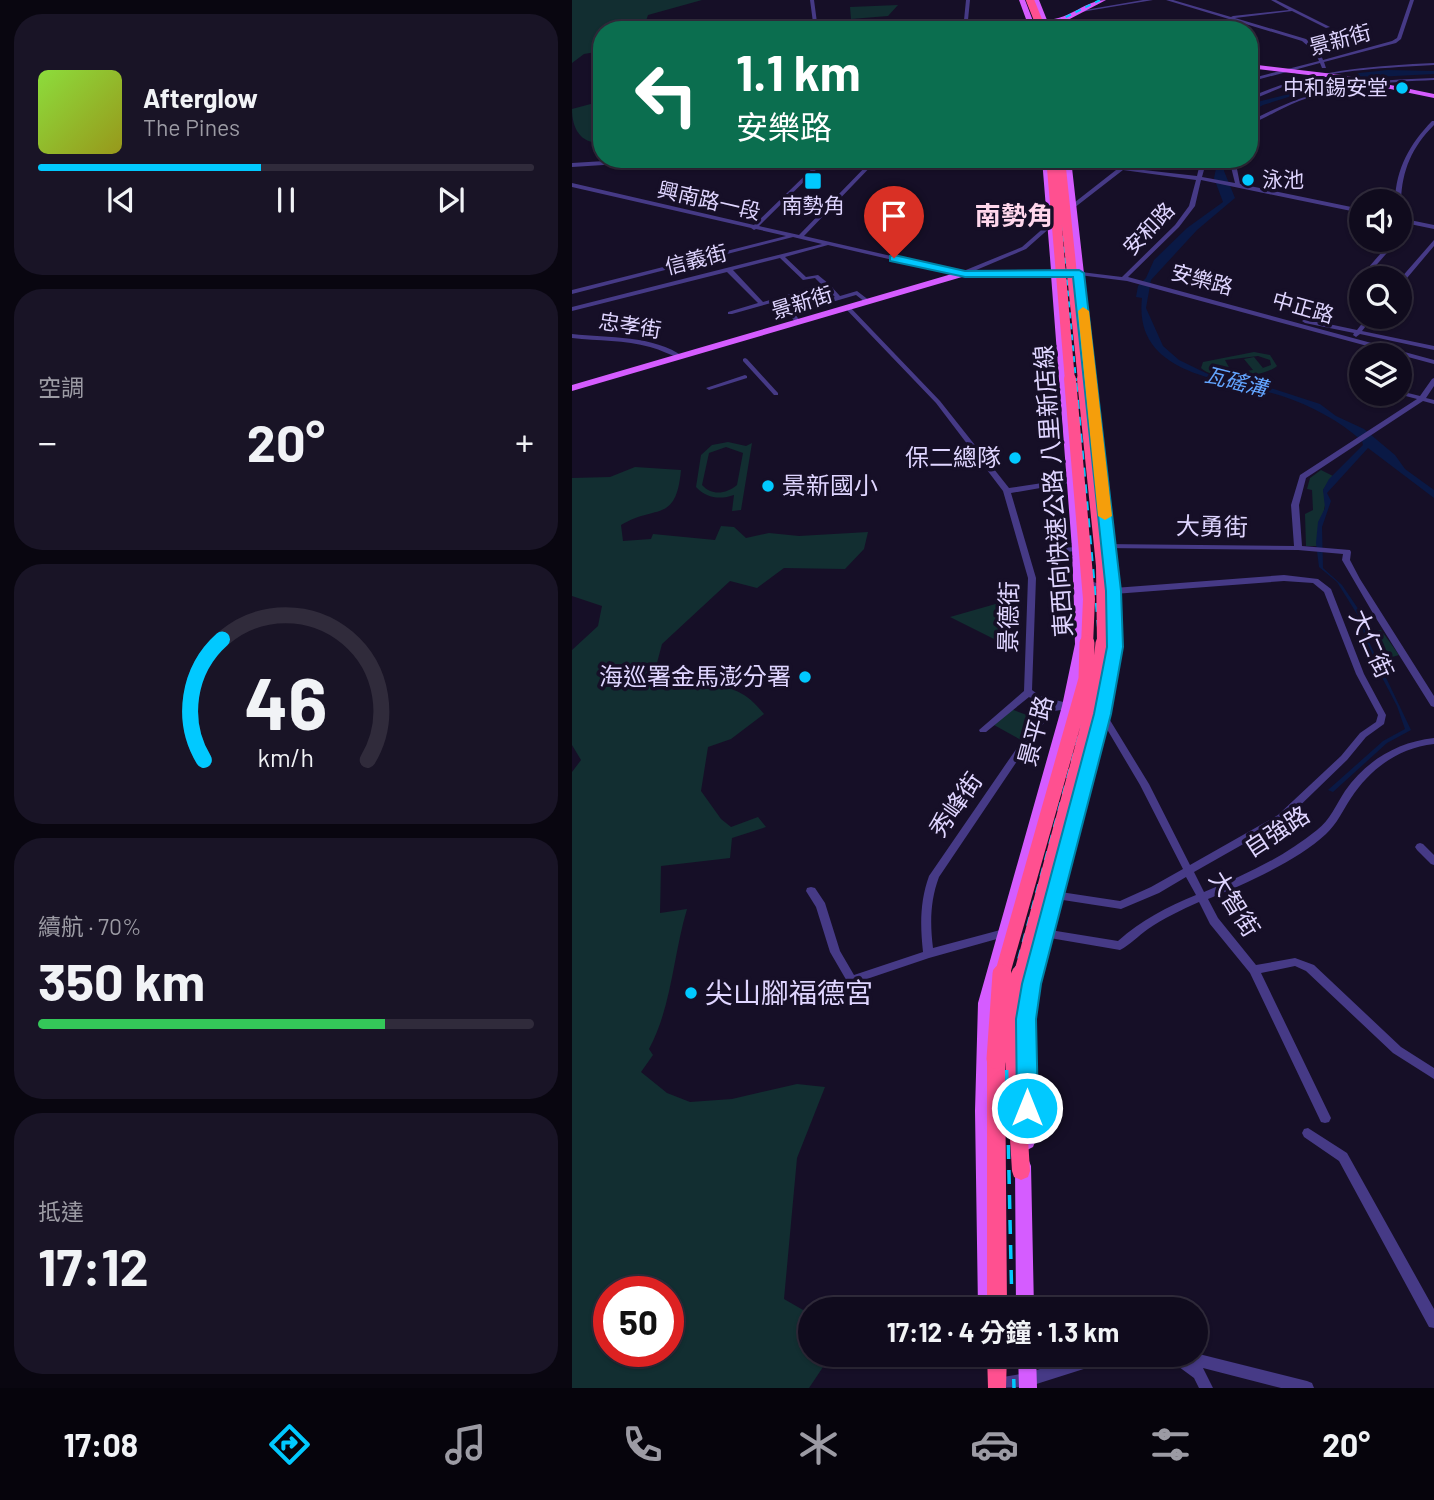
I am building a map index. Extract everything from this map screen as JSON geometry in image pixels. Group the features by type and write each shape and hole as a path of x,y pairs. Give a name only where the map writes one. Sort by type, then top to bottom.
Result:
{"highway":[{"path":"1026,0 1036,21"},
{"name":"東西向快速公路 八里新店線","path":"1005,1059 1002,974 1086,679 1089,644 1089,599 1049,168"},
{"name":"東西向快速公路 八里新店線","path":"1005,1059 1024,965 1098,690 1105,651 1106,622 1099,539 1064,168"},
{"path":"1005,1059 1021,1171"},
{"path":"997,1297 1005,1059"},
{"path":"997,1367 997,1387"}],"main road":[{"path":"1036,0 1038,21"},
{"path":"1049,21 1091,0"},
{"path":"1062,21 1103,0"},
{"path":"1258,67 1342,77 1434,96"},
{"name":"景平路","path":"987,1297 983,1111 986,1003 1068,706 1081,644 1077,547 1069,481 1049,226 1048,168"},
{"path":"1025,1297 1021,1171 1027,1154 1026,1019 1043,933 1102,714 1115,647 1114,591 1072,207 1064,168"},
{"name":"景新街","path":"1049,226 1072,207"},
{"path":"962,274 1053,272"},
{"name":"景新街","path":"572,388 962,274"},
{"path":"993,1367 997,1387"}],"street":[{"path":"812,0 815,21"},
{"path":"966,21 968,0"},
{"path":"1084,9 1097,10 1151,0"},
{"path":"1168,0 1238,21"},
{"path":"1273,0 1290,11 1328,27"},
{"name":"景新街","path":"1258,79 1375,49 1399,39 1412,0"},
{"path":"1228,18 1290,11"},
{"path":"1258,27 1304,40 1317,51 1328,75"},
{"path":"1258,95 1270,89 1328,75 1434,64"},
{"path":"1258,120 1324,90 1365,82 1434,79"},
{"path":"1399,189 1400,171 1408,153 1434,122"},
{"path":"572,166 593,164"},
{"path":"754,228 816,168"},
{"path":"800,237 867,168"},
{"path":"1123,168 1200,178 1349,209"},
{"name":"景新街","path":"1072,207 1123,168"},
{"name":"安和路","path":"1125,279 1178,226 1192,206 1202,168"},
{"path":"1233,168 1235,186"},
{"name":"興南路一段","path":"572,185 962,274"},
{"path":"1412,222 1434,227"},
{"name":"景新街","path":"962,274 1024,248 1049,226"},
{"path":"572,292 792,236"},
{"path":"1412,269 1434,242"},
{"name":"信義街","path":"572,309 829,244"},
{"path":"1372,266 1385,252"},
{"path":"781,256 805,279 816,276 839,298"},
{"path":"730,270 761,303"},
{"path":"1053,272 1125,279"},
{"name":"安樂路","path":"1125,279 1245,310"},
{"path":"730,313 827,285"},
{"path":"794,311 857,293 867,301"},
{"path":"779,299 798,322"},
{"name":"景德街","path":"847,307 938,402 1007,491 1032,578 1027,681 1029,692"},
{"name":"中正路","path":"1245,310 1434,362"},
{"path":"1254,312 1434,348"},
{"path":"1354,340 1360,329"},
{"name":"忠孝街","path":"572,336 602,336 650,343 681,357"},
{"path":"745,360 776,394"},
{"path":"709,388 745,377"},
{"path":"1298,548 1295,505 1303,477 1422,398 1434,380"},
{"path":"1412,396 1434,402"},
{"path":"1007,491 1069,481"},
{"path":"1052,531 1056,551 1077,547"},
{"name":"大勇街","path":"1077,547 1298,548 1347,552 1346,560 1370,605 1406,655 1434,704"},
{"name":"大仁街","path":"1078,580 1114,591 1284,578 1315,581 1329,591 1360,674 1382,715 1380,724 1363,735 1344,758 1281,818 1188,870"},
{"path":"983,730 1029,692 1037,698 1068,706"},
{"name":"秀峰街","path":"929,954 924,921 927,894 934,876 1051,708 1068,706"},
{"name":"大智街","path":"1102,714 1144,784 1226,939 1254,970 1324,1118"},
{"name":"自強路","path":"1043,933 1120,946 1135,930 1177,906 1248,876 1310,840 1329,824 1366,770 1402,748 1434,741"},
{"path":"1420,847 1434,861"},
{"path":"1054,895 1121,905 1138,899 1188,870"},
{"path":"811,891 821,906 834,952 852,980 1004,933"},
{"path":"1254,970 1295,962 1310,968 1397,1050 1434,1074"},
{"path":"1308,1133 1343,1157 1434,1322"},
{"path":"1208,1363 1307,1388"},
{"path":"997,1387 1027,1384 1075,1367"},
{"path":"1191,1367 1199,1373 1206,1388"}],"green space":[{"path":"572,0 702,0 648,15 646,21 593,21 593,52 584,54 572,63"},
{"path":"898,5 888,16 851,19 850,7"},
{"path":"593,103 593,142 579,134 572,109"},
{"path":"1254,352 1270,355 1277,366 1261,373 1239,376 1216,375 1201,368 1203,362","holes":["1258,356 1270,360 1271,365 1263,368 1254,357 1244,359 1253,370 1232,373 1225,360"]},
{"path":"728,442 746,446 752,443 741,510 732,511 734,495 714,497 704,494 696,487 701,455 712,445","holes":["726,447 743,453 737,485 719,492 710,491 702,485 709,453"]},
{"path":"635,467 681,470 678,487 669,506 621,525 623,541 651,539 653,534 715,540 721,526 734,527 746,538 769,533 799,536 868,532 864,549 845,569 784,568 757,588 730,581 662,644 654,674 674,690 724,687 734,690 754,703 764,714 731,739 708,747 701,791 721,819 731,827 758,817 766,827 732,838 730,858 661,866 660,913 687,909 663,1016 649,1049 653,1055 641,1072 667,1093 690,1102 732,1099 797,1084 825,1087 797,1158 784,1299 798,1307 798,1367 823,1367 809,1388 572,1388 572,772 581,760 572,745 572,650 598,626 602,606 572,596 572,478 610,477"},
{"path":"1321,470 1333,476 1323,490 1326,500 1317,546 1306,546 1305,514 1313,510 1312,490 1307,489 1310,478"},
{"path":"999,603 998,641 950,617"},
{"path":"1381,630 1399,655 1382,660 1369,633"},
{"path":"1011,709 1032,717 1034,722 1021,740 994,725"}],"water":[{"path":"1388,70 1434,71 1434,74 1356,78 1349,83 1298,94 1258,108 1258,102 1342,81 1359,73"},
{"name":"瓦磘溝","path":"1216,168 1224,168 1235,198 1197,230 1151,280 1146,308 1163,346 1179,360 1212,376 1237,377 1320,404 1336,416 1364,429 1395,455 1405,469 1434,490 1434,498 1368,448 1327,493 1331,501 1322,527 1323,568 1342,585 1365,619 1369,627 1369,642 1411,730 1387,743 1333,792 1328,790 1383,741 1405,729 1397,706 1366,647 1362,622 1337,582 1319,567 1316,543 1318,522 1325,508 1323,490 1329,479 1363,445 1362,441 1334,420 1303,404 1282,396 1212,379 1168,360 1153,345 1143,324 1142,298 1136,297 1138,286 1146,278 1154,260 1187,228 1223,202 1214,178"}],"railway":[{"path":"1058,21 1100,0"},
{"path":"1057,168 1076,381"},
{"path":"1014,975 1093,683 1099,636 1076,379"},
{"path":"1012,1297 1006,1041 1014,974"},
{"path":"1013,1367 1014,1388"}],"slow traffic":[{"path":"1083,311 1105,516"}],"place":[{"name":"中和錫安堂","path":"1402,88"},
{"name":"泳池","path":"1248,180"},
{"name":"南勢角","path":"813,181"},
{"name":"保二總隊","path":"1015,458"},
{"name":"景新國小","path":"768,486"},
{"name":"海巡署金馬澎分署","path":"805,677"},
{"name":"尖山腳福德宮","path":"691,993"}],"district":[{"name":"南勢角","path":"1014,216"}],"route":[{"path":"894,258 965,274 1079,273 1114,591 1115,647 1102,714 1043,933 1032,984 1026,1019 1027,1108"}]}
